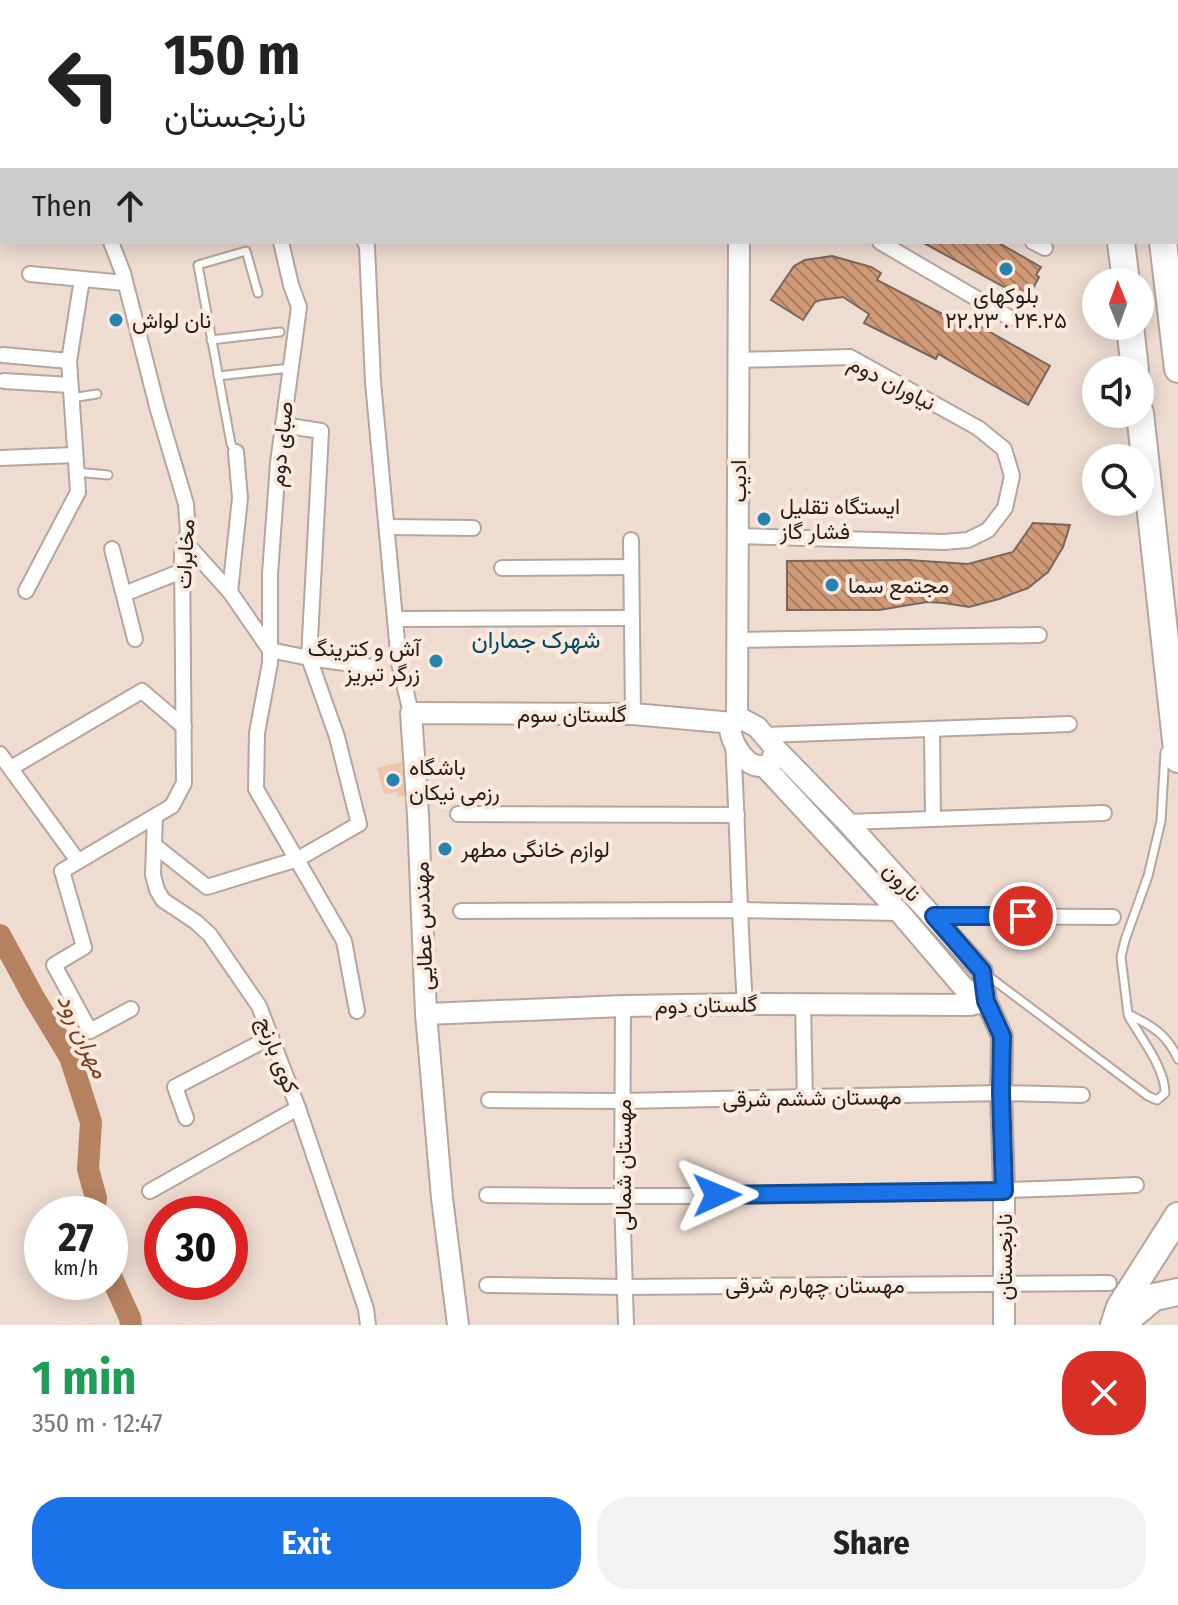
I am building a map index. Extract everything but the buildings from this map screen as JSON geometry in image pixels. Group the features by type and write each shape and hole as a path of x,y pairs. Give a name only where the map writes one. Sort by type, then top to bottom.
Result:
{"highway":[{"path":"1121,244 1124,268"},
{"path":"1163,244 1178,369"},
{"path":"1142,428 1170,686 1172,752"},
{"path":"1114,1325 1120,1307 1178,1216"},
{"path":"1128,1325 1130,1317 1154,1297 1178,1292"}],"street":[{"name":"مخابرات","path":"78,861 172,806 184,783 182,553 188,532 186,504 112,244"},
{"name":"صبای دوم","path":"281,244 299,307 278,463 270,574 270,663 257,733 256,789 344,941 357,1011"},
{"name":"مهندس عطایی","path":"366,244 373,382 399,663 411,713 426,1014 442,1198 458,1325"},
{"name":"ادیب","path":"734,729 738,640 739,244"},
{"path":"883,244 1010,318"},
{"path":"30,274 125,283"},
{"path":"26,591 78,492 69,361 82,279"},
{"path":"3,355 69,361"},
{"name":"نیاوران دوم","path":"738,536 944,542 968,540 988,530 1005,508 1012,476 1004,449 978,428 850,357 739,360"},
{"path":"4,381 71,392"},
{"path":"154,845 207,887 298,859 359,824 337,737 309,658 321,431 283,425"},
{"path":"230,592 240,498 236,452"},
{"path":"0,458 75,455"},
{"path":"387,527 473,528"},
{"path":"631,540 633,714"},
{"path":"185,542 230,592 270,650 373,667"},
{"path":"112,549 135,639"},
{"path":"502,568 631,567"},
{"path":"124,594 182,571"},
{"path":"395,619 632,618"},
{"path":"738,640 1039,635"},
{"path":"11,768 142,691 184,727"},
{"name":"گلستان سوم","path":"411,713 633,714 734,729"},
{"path":"734,729 751,722 768,750"},
{"path":"734,729 752,764 757,766 768,750 932,729 1069,724"},
{"path":"734,729 745,1004"},
{"path":"932,729 933,819"},
{"name":"نارون","path":"768,750 847,822 982,971"},
{"name":"نارون","path":"768,750 964,988 986,1001"},
{"path":"0,754 78,861 62,871 84,947 54,965 90,1031 131,1009"},
{"path":"847,822 1104,813"},
{"path":"458,814 737,815"},
{"name":"کوی بارنج","path":"155,816 153,875 157,890 163,900 210,935 259,1006 298,1108 366,1309 368,1325"},
{"path":"461,911 900,913"},
{"path":"934,916 1113,917"},
{"path":"982,971 986,1001"},
{"name":"گلستان دوم","path":"426,1014 623,1006 970,1005 986,1001"},
{"name":"نارنجستان","path":"986,1001 1002,1036 1004,1325"},
{"path":"803,1004 805,1099"},
{"name":"مهستان شمالی","path":"623,1006 622,1197 626,1325"},
{"path":"186,1118 175,1087 271,1037"},
{"name":"مهستان ششم شرقی","path":"489,1100 805,1099 1001,1093 1082,1095"},
{"path":"150,1191 298,1108"},
{"path":"487,1195 622,1197 1004,1191 1136,1185"},
{"name":"مهستان چهارم شرقی","path":"487,1285 625,1287 1109,1283"}],"lane":[{"path":"236,452 231,444 198,265 246,251 258,293"},
{"path":"211,340 280,332"},
{"path":"218,376 290,368"},
{"path":"71,392 97,394"},
{"path":"76,472 108,475"},
{"path":"1167,731 1170,686"},
{"path":"982,971 1148,1096 1157,1100 1165,1093 1160,1071 1128,1014 1121,957 1148,876 1172,752"},
{"path":"1128,1014 1152,1026 1178,1059"}],"shaded area":[{"name":"باشگاه رزمی نیکان","path":"401,762 408,795 398,797 397,792 384,794 377,768"}],"waterway":[{"name":"مهران رود","path":"0,935 70,1057 91,1122 88,1169 95,1196"},
{"name":"مهران رود","path":"122,1300 131,1325"}],"place":[{"name":"بلوکهای ۲۲.۲۳ . ۲۴.۲۵","path":"1006,269"},
{"name":"نان لواش","path":"116,320"},
{"name":"ایستگاه تقلیل فشار گاز","path":"764,519"},
{"name":"مجتمع سما","path":"832,585"},
{"name":"آش و کترینگ زرگر تبریز","path":"436,661"},
{"name":"باشگاه رزمی نیکان","path":"393,780"},
{"name":"لوازم خانگی مطهر","path":"445,849"}],"district":[{"name":"شهرک جماران","path":"536,640"}],"route":[{"path":"717,1195 1004,1191 1002,1036 986,1001 982,971 934,916 1023,916"}]}
